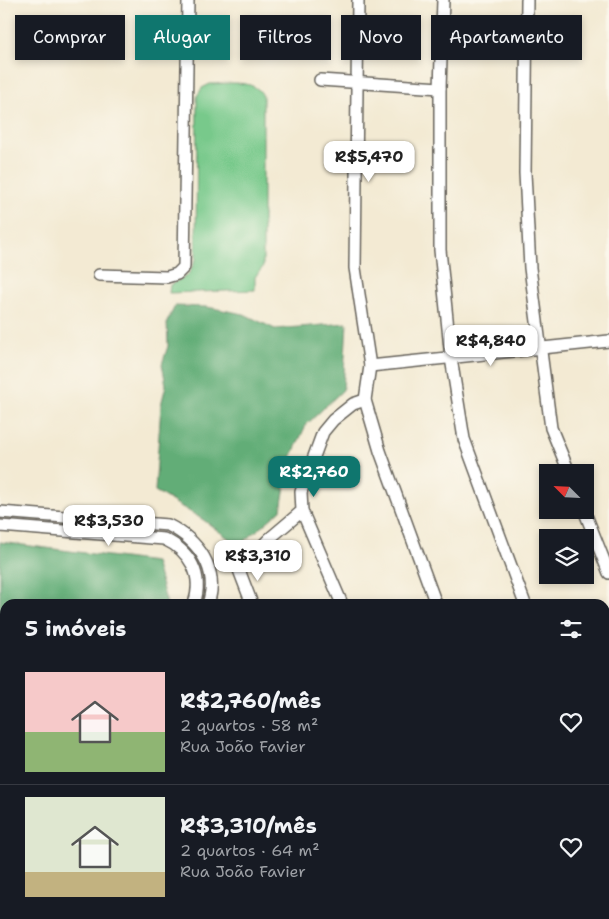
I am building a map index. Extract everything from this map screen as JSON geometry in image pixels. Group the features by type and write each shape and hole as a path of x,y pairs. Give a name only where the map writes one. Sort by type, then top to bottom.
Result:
{"street":[{"path":"99,275 167,277 178,274 184,267 188,0"},
{"path":"358,0 355,268 370,366 365,400 380,451 434,599"},
{"path":"443,0 440,88 440,250 452,358 464,439 523,599"},
{"path":"527,0 525,198 530,268 539,348 552,428 566,464"},
{"path":"320,80 440,88"},
{"path":"370,366 609,341"},
{"path":"340,599 302,511 301,492 323,432 333,420 353,404 365,400"},
{"path":"250,599 239,570 269,539 302,511"},
{"path":"0,512 168,525 185,533 198,546 207,561 212,579 209,599"},
{"path":"588,519 609,574"},
{"path":"0,526 164,539 177,545 187,554 194,567 198,580 195,599"}],"green space":[{"path":"210,84 247,84 259,90 263,96 263,267 255,277 255,290 169,293 170,285 188,275 196,259 197,96 202,88"},
{"path":"175,306 207,307 244,314 275,329 347,323 343,390 306,425 289,462 281,510 239,546 202,519 155,491 161,405 166,385 162,364 168,346 167,322"},
{"path":"0,542 155,562 166,599 0,599"}]}
